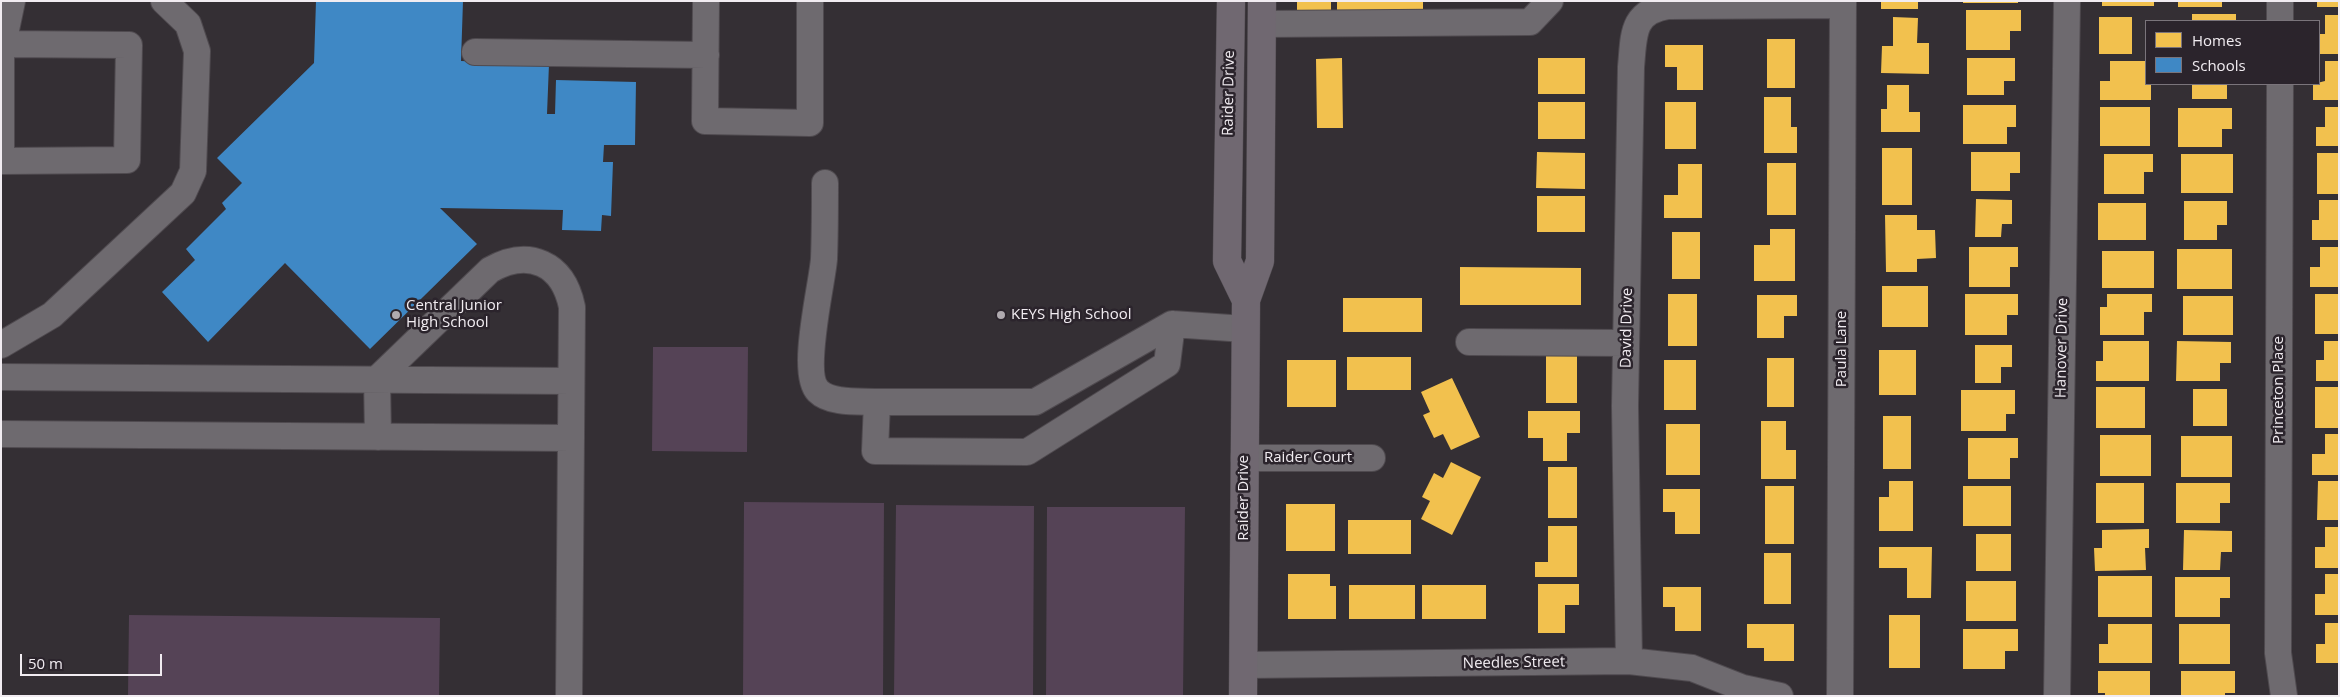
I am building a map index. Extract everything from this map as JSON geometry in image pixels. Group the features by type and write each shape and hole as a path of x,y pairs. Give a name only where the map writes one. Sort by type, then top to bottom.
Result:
{"main road":[{"name":"Raider Drive","path":"1230,1 1227,262 1246,300"},
{"name":"Raider Drive","path":"1243,696 1245,329 1246,300 1260,262 1262,13"}],"street":[{"path":"1,150 2,38 12,1"},
{"path":"1,344 52,315 183,193 193,171 197,51 188,24 164,1"},
{"path":"706,1 705,121 810,122 810,1"},
{"path":"1262,13 1429,12 1530,22 1550,1"},
{"name":"Hanover Drive","path":"2057,696 2067,1"},
{"path":"2280,1 2280,20"},
{"name":"David Drive","path":"1629,662 1626,343 1631,67 1635,27 1644,14 1660,7 1843,3"},
{"name":"Paula Lane","path":"1840,696 1843,3"},
{"path":"1,161 127,160 129,45 2,38"},
{"path":"475,52 706,55"},
{"name":"Princeton Place","path":"2280,85 2278,653 2284,696"},
{"path":"825,183 824,261 811,355 813,379 817,390 827,396 841,400 877,402 1035,402 1172,324 1245,329"},
{"path":"378,437 377,379 490,270 504,262 519,259 535,260 549,267 561,278 569,292 572,307 569,696"},
{"path":"877,402 875,451 1027,452 1167,364 1172,324"},
{"path":"1469,342 1626,343"},
{"path":"1,377 571,380"},
{"path":"1,434 571,438"},
{"name":"Raider Court","path":"1244,458 1372,458"},
{"name":"Needles Street","path":"1243,665 1629,662 1692,668 1743,688 1780,696"}],"shaded area":[{"path":"653,347 748,347 747,452 652,451"},
{"path":"744,502 884,503 883,696 743,696"},
{"path":"896,505 1034,506 1033,696 894,696"},
{"path":"1047,507 1185,507 1183,696 1046,696"},
{"path":"129,615 440,618 439,696 128,696"}],"building: Homes":[{"path":"1297,1 1331,1 1331,15 1297,15"},
{"path":"1337,1 1423,1 1423,16 1337,16"},
{"path":"1881,1 1918,1 1918,9 1881,9"},
{"path":"1963,1 2018,1 2018,3 1963,3"},
{"path":"2102,1 2154,1 2154,6 2102,6"},
{"path":"2178,1 2222,1 2222,7 2178,7"},
{"path":"2317,1 2339,1 2339,7 2317,7"},
{"path":"1966,10 2021,10 2021,31 2010,31 2010,50 1966,50"},
{"path":"2192,14 2236,14 2236,20 2192,20"},
{"path":"2325,15 2339,15 2339,54 2320,54 2320,34 2325,34"},
{"path":"1893,17 1918,18 1917,43 1929,43 1929,74 1881,73 1882,46 1893,46"},
{"path":"2099,17 2132,17 2132,54 2099,54"},
{"path":"1767,39 1795,39 1795,88 1767,88"},
{"path":"1665,45 1703,45 1703,90 1677,90 1677,67 1665,67"},
{"path":"1342,58 1343,128 1317,128 1316,59"},
{"path":"1538,58 1585,58 1585,94 1538,94"},
{"path":"1967,58 2015,58 2015,81 2004,81 2004,95 1967,95"},
{"path":"2110,61 2145,61 2145,85 2151,85 2151,100 2100,100 2100,81 2110,81"},
{"path":"2325,61 2339,61 2339,100 2313,100 2313,85 2320,85 2320,82 2325,81"},
{"path":"1887,85 1909,85 1909,112 1920,112 1920,132 1881,132 1881,109 1887,109"},
{"path":"2192,85 2227,85 2227,99 2192,99"},
{"path":"1764,97 1791,97 1791,127 1797,127 1797,153 1764,153"},
{"path":"1538,102 1585,102 1585,139 1538,139"},
{"path":"1665,102 1696,102 1696,149 1665,149"},
{"path":"1963,105 2016,105 2016,127 2007,127 2007,144 1963,144"},
{"path":"2100,107 2150,107 2150,146 2100,146"},
{"path":"2325,107 2339,107 2339,146 2316,146 2316,127 2325,127"},
{"path":"2178,108 2232,108 2232,129 2222,129 2222,147 2178,147"},
{"path":"1882,148 1912,148 1912,205 1882,205"},
{"path":"1537,152 1585,153 1585,189 1536,188"},
{"path":"1971,152 2020,152 2020,173 2010,173 2010,191 1971,191"},
{"path":"2317,153 2339,153 2339,194 2317,194"},
{"path":"2104,154 2153,154 2153,172 2144,172 2144,194 2104,194"},
{"path":"2181,154 2233,154 2233,193 2181,193"},
{"path":"1767,163 1796,163 1796,215 1767,215"},
{"path":"1678,164 1702,164 1702,218 1664,218 1664,195 1678,195"},
{"path":"1537,196 1585,196 1585,232 1537,232"},
{"path":"1976,199 2012,200 2012,224 2002,224 2001,237 1975,237"},
{"path":"2319,200 2339,200 2339,240 2312,240 2312,220 2319,220"},
{"path":"2184,201 2227,201 2227,225 2217,225 2217,240 2184,240"},
{"path":"2098,203 2146,203 2146,240 2098,240"},
{"path":"1885,215 1917,215 1917,230 1935,230 1936,258 1917,259 1917,272 1886,272"},
{"path":"1770,229 1795,229 1795,281 1754,281 1754,245 1770,245"},
{"path":"1672,232 1700,232 1700,279 1672,279"},
{"path":"1969,247 2018,247 2018,267 2010,267 2010,287 1969,287"},
{"path":"2320,247 2339,247 2339,287 2310,287 2310,267 2320,267"},
{"path":"2177,249 2232,249 2232,289 2177,289"},
{"path":"2102,251 2154,251 2154,288 2102,288"},
{"path":"1460,267 1581,268 1581,305 1460,305"},
{"path":"1882,286 1928,286 1928,327 1882,327"},
{"path":"1668,294 1697,294 1697,346 1668,346"},
{"path":"1965,294 2018,294 2018,315 2007,315 2007,335 1965,335"},
{"path":"2107,294 2152,294 2152,312 2144,312 2144,335 2100,335 2100,307 2107,307"},
{"path":"2315,294 2339,294 2339,334 2315,334"},
{"path":"1757,295 1797,295 1797,316 1784,316 1784,338 1757,338"},
{"path":"2183,296 2233,296 2233,335 2183,335"},
{"path":"1343,298 1422,298 1422,332 1343,332"},
{"path":"2103,341 2149,341 2149,381 2096,381 2096,361 2103,361"},
{"path":"2177,341 2231,342 2231,363 2220,363 2220,381 2176,381"},
{"path":"2324,341 2339,341 2339,381 2316,381 2316,360 2324,360"},
{"path":"1975,345 2012,345 2012,367 2001,367 2001,383 1975,383"},
{"path":"1879,350 1916,350 1916,395 1879,395"},
{"path":"1546,352 1577,352 1577,403 1546,403"},
{"path":"1347,357 1411,357 1411,390 1347,390"},
{"path":"1767,358 1794,358 1794,407 1767,407"},
{"path":"1287,360 1336,360 1336,407 1287,407"},
{"path":"1664,360 1696,360 1696,410 1664,410"},
{"path":"1452,378 1480,437 1451,450 1443,434 1434,438 1423,415 1430,412 1421,392"},
{"path":"2096,387 2145,387 2145,428 2096,428"},
{"path":"2315,387 2339,387 2339,428 2315,428"},
{"path":"2193,389 2227,389 2227,426 2193,426"},
{"path":"1961,390 2015,390 2015,414 2006,414 2006,431 1961,431"},
{"path":"1528,411 1580,411 1580,433 1567,433 1567,461 1543,461 1543,438 1528,438"},
{"path":"1883,416 1911,416 1911,469 1883,469"},
{"path":"1761,421 1786,421 1786,450 1796,450 1796,479 1761,479"},
{"path":"1666,424 1700,424 1700,475 1666,475"},
{"path":"2325,434 2339,434 2339,475 2312,475 2312,454 2325,454"},
{"path":"2100,435 2151,435 2151,476 2100,476"},
{"path":"2181,436 2232,436 2232,477 2181,477"},
{"path":"1968,438 2018,438 2018,458 2010,458 2010,479 1968,479"},
{"path":"1451,462 1481,477 1452,535 1421,519 1430,501 1422,497 1434,473 1443,478"},
{"path":"1548,467 1577,467 1577,518 1548,518"},
{"path":"1889,481 1913,481 1913,531 1879,531 1879,497 1889,497"},
{"path":"2318,481 2339,481 2339,520 2317,520"},
{"path":"2096,483 2144,483 2144,523 2096,523"},
{"path":"2176,483 2230,483 2230,503 2220,503 2220,523 2176,523"},
{"path":"1765,486 1794,486 1794,544 1765,544"},
{"path":"1963,486 2011,486 2011,526 1963,526"},
{"path":"1663,489 1700,489 1700,534 1675,534 1675,512 1663,512"},
{"path":"1286,504 1335,504 1335,551 1286,551"},
{"path":"1348,520 1411,520 1411,554 1348,554"},
{"path":"1548,526 1577,526 1577,577 1535,577 1535,562 1548,562"},
{"path":"2325,527 2339,527 2339,568 2315,568 2315,547 2325,547"},
{"path":"2149,529 2149,548 2145,548 2146,570 2095,571 2094,548 2102,548 2102,530"},
{"path":"2184,530 2232,531 2232,552 2221,552 2220,570 2183,570"},
{"path":"1976,534 2011,534 2011,571 1976,571"},
{"path":"1879,547 1932,547 1931,598 1907,598 1907,568 1879,568"},
{"path":"1764,553 1791,553 1791,604 1764,604"},
{"path":"1288,574 1330,574 1330,586 1336,586 1336,619 1288,619"},
{"path":"2325,574 2339,574 2339,615 2315,615 2315,594 2325,594"},
{"path":"2098,576 2152,576 2152,617 2098,617"},
{"path":"2175,577 2230,577 2230,598 2220,598 2220,617 2175,617"},
{"path":"1966,581 2016,581 2016,621 1966,621"},
{"path":"1538,584 1579,584 1579,605 1565,605 1565,633 1538,633"},
{"path":"1349,585 1415,585 1415,619 1349,619"},
{"path":"1422,585 1486,585 1486,619 1422,619"},
{"path":"1663,587 1701,587 1701,631 1675,631 1675,607 1663,607"},
{"path":"1889,615 1920,615 1920,668 1889,668"},
{"path":"2325,623 2339,623 2339,663 2316,663 2316,644 2325,644"},
{"path":"1747,624 1794,624 1794,661 1764,661 1764,648 1747,648"},
{"path":"2108,624 2152,624 2152,663 2099,663 2099,644 2108,644"},
{"path":"2179,624 2230,624 2230,664 2179,664"},
{"path":"1963,629 2018,629 2018,651 2005,651 2005,669 1963,669"},
{"path":"2098,671 2150,671 2150,696 2105,696 2105,693 2098,693"},
{"path":"2181,671 2235,671 2235,693 2225,693 2225,696 2181,696"}],"building: Schools":[{"path":"316,1 463,1 461,61 549,64 547,114 555,114 556,80 636,82 635,145 604,145 603,162 613,162 611,216 602,215 601,231 562,230 563,210 440,208 477,244 370,349 285,263 208,342 162,292 195,260 186,249 226,209 222,203 242,183 217,158 314,63"}],"place":[{"name":"Central Junior High School","path":"396,315"},
{"name":"KEYS High School","path":"1001,315"}]}
